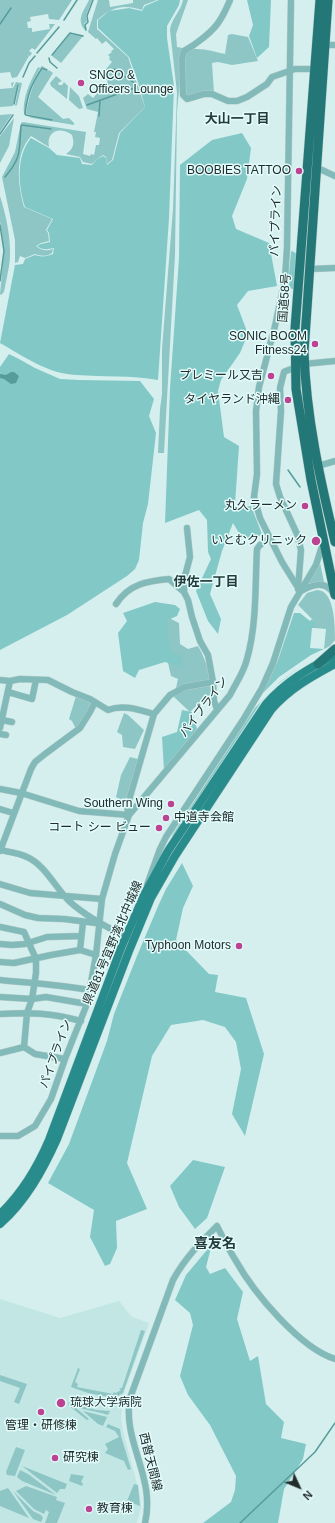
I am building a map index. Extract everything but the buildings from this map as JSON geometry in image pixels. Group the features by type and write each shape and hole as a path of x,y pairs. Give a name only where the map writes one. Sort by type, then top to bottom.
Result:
{"highway":[{"name":"国道58号","path":"320,0 295,329 294,368 302,428 323,542 335,596"},
{"name":"国道58号","path":"328,0 304,340 304,364 308,404 318,466 335,542"},
{"path":"318,664 335,649"}],"main road":[{"name":"県道81号宜野湾北中城線","path":"0,1214 23,1188 41,1160 90,1029 130,938 152,898 172,854 266,704 289,681 335,655"},
{"name":"県道81号宜野湾北中城線","path":"0,1224 21,1202 48,1160 130,938 144,895 271,710 297,686 335,664"}],"street":[{"path":"230,0 220,21 193,46 184,50 182,59 183,94 187,99 204,94 212,94 228,101 237,101 247,97 267,84 272,76 295,69 315,69"},
{"name":"パイプライン","path":"0,1136 18,1136 35,1126 51,1099 87,1004 96,955 102,899 115,854 129,815 230,695 247,659 254,622 257,549 270,538 260,518 254,497 257,474 256,411 259,387 275,326 285,278 289,172 291,0"},
{"path":"325,45 335,45"},
{"path":"316,169 335,176"},
{"path":"310,269 335,268"},
{"path":"299,590 301,550 297,534 280,497 276,484 281,411 280,388 284,372 304,364 335,361"},
{"path":"318,466 335,461"},
{"path":"184,592 185,576 190,557 187,528"},
{"path":"270,538 282,562 299,590"},
{"path":"144,895 151,871 166,837 243,720 262,688 273,663 291,607 299,590 318,561 323,542"},
{"path":"116,604 128,590 148,581 168,579 184,592 188,600 200,641 208,655 213,682 214,701 217,709"},
{"path":"299,590 320,584 328,587 335,596"},
{"path":"0,680 48,680 95,702 108,710 126,707 154,714"},
{"path":"8,692 32,698 36,680"},
{"path":"0,728 10,681"},
{"path":"0,788 79,811 129,815 127,807 154,714 170,695 185,687 213,682"},
{"path":"95,702 80,728 35,762 30,769 0,851 20,854 32,860 76,906 100,922 130,938"},
{"path":"2,720 12,722"},
{"path":"0,809 13,813"},
{"path":"166,837 165,844 172,854"},
{"path":"0,884 30,893 102,899"},
{"path":"0,904 25,915 38,918 64,919 96,924 100,922"},
{"path":"80,950 83,922"},
{"path":"0,926 24,932 36,959 36,973 32,998 27,1013 24,1047"},
{"path":"0,944 12,945 47,937 81,936"},
{"path":"0,962 14,963 80,950 96,955"},
{"path":"0,980 90,990"},
{"path":"0,997 46,997 87,1004"},
{"path":"0,1014 27,1013 57,1015 80,1023 90,1029"},
{"path":"0,1053 24,1047 35,1054 65,1059"},
{"name":"西普天間線","path":"145,1523 148,1508 147,1491 132,1434 129,1407 135,1384 173,1280 189,1254 217,1226 240,1268 279,1318 296,1335 314,1349 328,1357 335,1359"}],"shaded area":[{"path":"0,0 72,0 59,20 49,19 48,14 30,17 31,21 27,22 28,28 32,28 32,32 50,29 49,24 55,24 35,50 32,48 29,51 32,53 30,56 27,55 29,56 17,77 12,78 10,72 0,73"},
{"path":"89,0 92,0 86,16 87,21 84,24 86,31 81,23 81,19"},
{"path":"98,0 109,0 110,7 133,3 133,0 157,0 144,5 142,10 129,7 118,8 108,12 97,20 97,29 128,57 145,107 119,133 112,160 107,164 106,157 103,155 92,164 83,162 80,157 66,154 72,148 73,144 72,135 67,132 59,131 52,134 50,137 49,147 31,136 22,152 20,161 20,189 24,207 52,219 46,230 49,241 36,246 44,250 53,249 52,253 46,256 35,254 25,258 20,256 18,262 15,263 15,240 2,177 15,152 21,123 23,122 86,132 83,154 90,156 91,154 94,155 96,145 99,145 100,138 95,137 96,132 94,132 98,112 87,109 83,98 88,94 93,98 108,81 101,75 112,62 108,55 114,49 106,41 102,44 97,38 96,39 88,32"},
{"path":"159,0 180,0 179,5 167,26 167,38 174,86 169,218 158,380 148,378 66,374 36,364 0,343 15,265 23,264 25,259 35,255 48,256 53,254 54,248 43,249 37,246 50,242 49,233 47,230 53,219 25,207 20,180 23,153 31,138 49,148 57,155 80,158 82,164 92,165 97,159 103,156 106,158 107,165 113,160 120,133 145,107 129,57 98,28 98,20 109,11 129,8 142,11 145,6"},
{"path":"183,0 188,0 176,34 177,47 183,48 177,112 175,255 164,453 158,453 162,394 162,349 173,209 177,93 170,30 172,22"},
{"path":"247,0 271,0 269,47 257,58 249,36 253,25"},
{"path":"70,34 83,36 61,63 52,56"},
{"path":"232,34 248,37 258,61 232,65 218,62 212,63 214,93 187,98 184,94 185,51 200,49 225,54 228,35"},
{"path":"42,66 47,69 41,67 32,84 27,100 26,116 24,115 24,102 27,90 38,67 39,68"},
{"path":"42,68 48,71 49,70 53,73 38,97 63,119 69,118 74,125 27,116 53,120 26,113 28,101 36,79"},
{"path":"56,76 62,81 58,83 59,85 62,85 64,82 68,86 67,99 51,86 50,83"},
{"path":"16,82 22,83 17,105 15,106 18,84 13,106 0,107 0,89 13,88"},
{"path":"70,87 79,96 83,108 79,109 69,100"},
{"path":"12,114 0,132 0,115"},
{"path":"14,118 9,146 0,163 0,136"},
{"path":"242,133 251,148 247,179 232,216 236,229 269,243 277,286 248,291 237,305 248,334 240,353 221,380 218,391 224,437 239,446 236,508 251,506 262,534 255,539 242,538 233,523 222,551 210,594 221,619 218,634 208,621 196,591 211,559 208,552 207,520 199,510 165,523 170,389 179,258 180,165 212,140"},
{"path":"0,196 8,227 10,243 9,266 4,292 1,295 4,251 0,221"},
{"path":"292,251 297,254 294,289 287,288"},
{"path":"9,354 60,379 140,381 154,399 149,416 156,433 148,504 143,523 139,560 135,569 127,576 67,615 0,650 0,367"},
{"path":"14,372 19,376 16,383 11,384 0,378 0,374 6,375"},
{"path":"320,563 324,582 309,584 308,582"},
{"path":"317,590 323,592 331,602 334,618 335,640 330,646 324,649 326,629 315,628 314,621 298,605 307,593"},
{"path":"155,602 175,605 180,609 177,616 168,620 167,637 173,653 183,656 183,668 165,662 139,670 135,678 123,671 118,633 127,621 123,613"},
{"path":"294,613 300,613 310,621 312,619 315,622 315,628 312,628 310,648 324,649 311,655 279,677 262,694 278,660"},
{"path":"169,618 179,623 180,644 188,649 198,646 208,671 211,698 198,704 190,712 174,697 178,679 171,676 162,636"},
{"path":"302,665 278,685 280,682"},
{"path":"76,696 93,703 79,727 75,727 69,719"},
{"path":"261,702 171,840 173,834 255,708"},
{"path":"182,710 192,712 197,729 164,770 162,737 177,732"},
{"path":"124,713 144,730 135,749 123,747 122,735 117,732"},
{"path":"130,757 138,759 125,803 116,797 121,775"},
{"path":"182,863 193,886 183,908 176,940 209,974 218,975 215,992 246,998 264,1054 245,1136 232,1114 241,1069 236,1042 225,1027 203,1020 171,1025 152,1056 127,1163 147,1209 116,1221 117,1248 110,1264 105,1266 90,1237 94,1210 48,1183 69,1144 107,1041 114,1014 137,956 166,889"},
{"path":"193,1160 225,1167 207,1218 195,1229 179,1207 170,1186"},
{"path":"212,1244 206,1267 210,1274 225,1268 243,1292 237,1319 250,1361 258,1356 266,1404 284,1422 281,1438 306,1444 303,1459 284,1489 278,1523 203,1523 231,1502 235,1490 236,1476 210,1425 188,1395 180,1376 193,1325 190,1313 175,1300 186,1275"},
{"name":"琉球大学病院","path":"0,1299 60,1318 119,1301 132,1317 149,1323 125,1390 121,1416 123,1431 140,1495 141,1507 137,1523 0,1523"},
{"path":"141,1330 145,1331 123,1393 114,1398 88,1393 71,1387 78,1368 80,1369 75,1382 78,1384 77,1387 113,1394 114,1392 116,1393 121,1390 119,1388 122,1388"},
{"path":"0,1375 27,1384 19,1404 14,1402 20,1388 0,1381"},
{"path":"69,1402 96,1410 110,1411 108,1415 76,1408 89,1419 87,1420 68,1405"},
{"path":"83,1411 107,1417 103,1426 98,1424"},
{"path":"108,1424 120,1429 131,1469 128,1470 124,1461 105,1453 108,1449 105,1444 119,1437 115,1431 106,1427"},
{"path":"16,1447 25,1450 15,1476 7,1475 6,1472"},
{"path":"22,1466 67,1484 65,1489 60,1489 57,1493"},
{"path":"20,1470 28,1474 56,1495 22,1481 17,1477"},
{"path":"71,1474 84,1476 81,1482 83,1483 82,1486 69,1481"},
{"path":"134,1484 138,1485 140,1506 127,1501"},
{"path":"26,1486 57,1497 56,1500 65,1503 57,1523 45,1523 49,1512 46,1510 44,1514 34,1509 16,1491"},
{"path":"8,1488 29,1518 0,1506 0,1491"},
{"path":"13,1491 33,1511 41,1515 43,1518 41,1522 33,1519"}],"waterway":[{"path":"64,20 77,0"},
{"path":"86,30 85,25 88,22 87,16 93,0"},
{"path":"0,24 11,8"},
{"path":"37,53 59,27"},
{"path":"52,55 70,33 83,36"},
{"path":"23,77 29,63 35,56"},
{"path":"49,58 50,62 57,68"},
{"path":"47,70 42,68 35,79 30,89 25,113 26,115 52,120"},
{"path":"114,69 136,84"},
{"path":"14,104 18,85"},
{"path":"87,105 137,87"},
{"path":"99,116 100,100"},
{"path":"0,134 13,115"},
{"path":"5,177 17,159 19,153 21,126 51,129"},
{"path":"0,225 4,251 0,281"},
{"path":"288,470 300,487"},
{"path":"240,1523 315,1452 335,1423"}],"place":[{"name":"SNCO & Officers Lounge","path":"81,83"},
{"name":"BOOBIES TATTOO","path":"299,171"},
{"name":"SONIC BOOM Fitness24","path":"315,344"},
{"name":"プレミール又吉","path":"271,376"},
{"name":"タイヤランド沖縄","path":"288,400"},
{"name":"丸久ラーメン","path":"305,506"},
{"name":"いとむクリニック","path":"316,541"},
{"name":"Southern Wing","path":"171,804"},
{"name":"中道寺会館","path":"166,818"},
{"name":"コート シー ビュー","path":"159,828"},
{"name":"Typhoon Motors","path":"239,946"},
{"name":"琉球大学病院","path":"61,1403"},
{"name":"管理・研修棟","path":"41,1412"},
{"name":"研究棟","path":"55,1458"},
{"name":"教育棟","path":"89,1509"}],"district":[{"name":"大山一丁目","path":"237,119"},
{"name":"伊佐一丁目","path":"206,582"},
{"name":"喜友名","path":"215,1244"}]}
